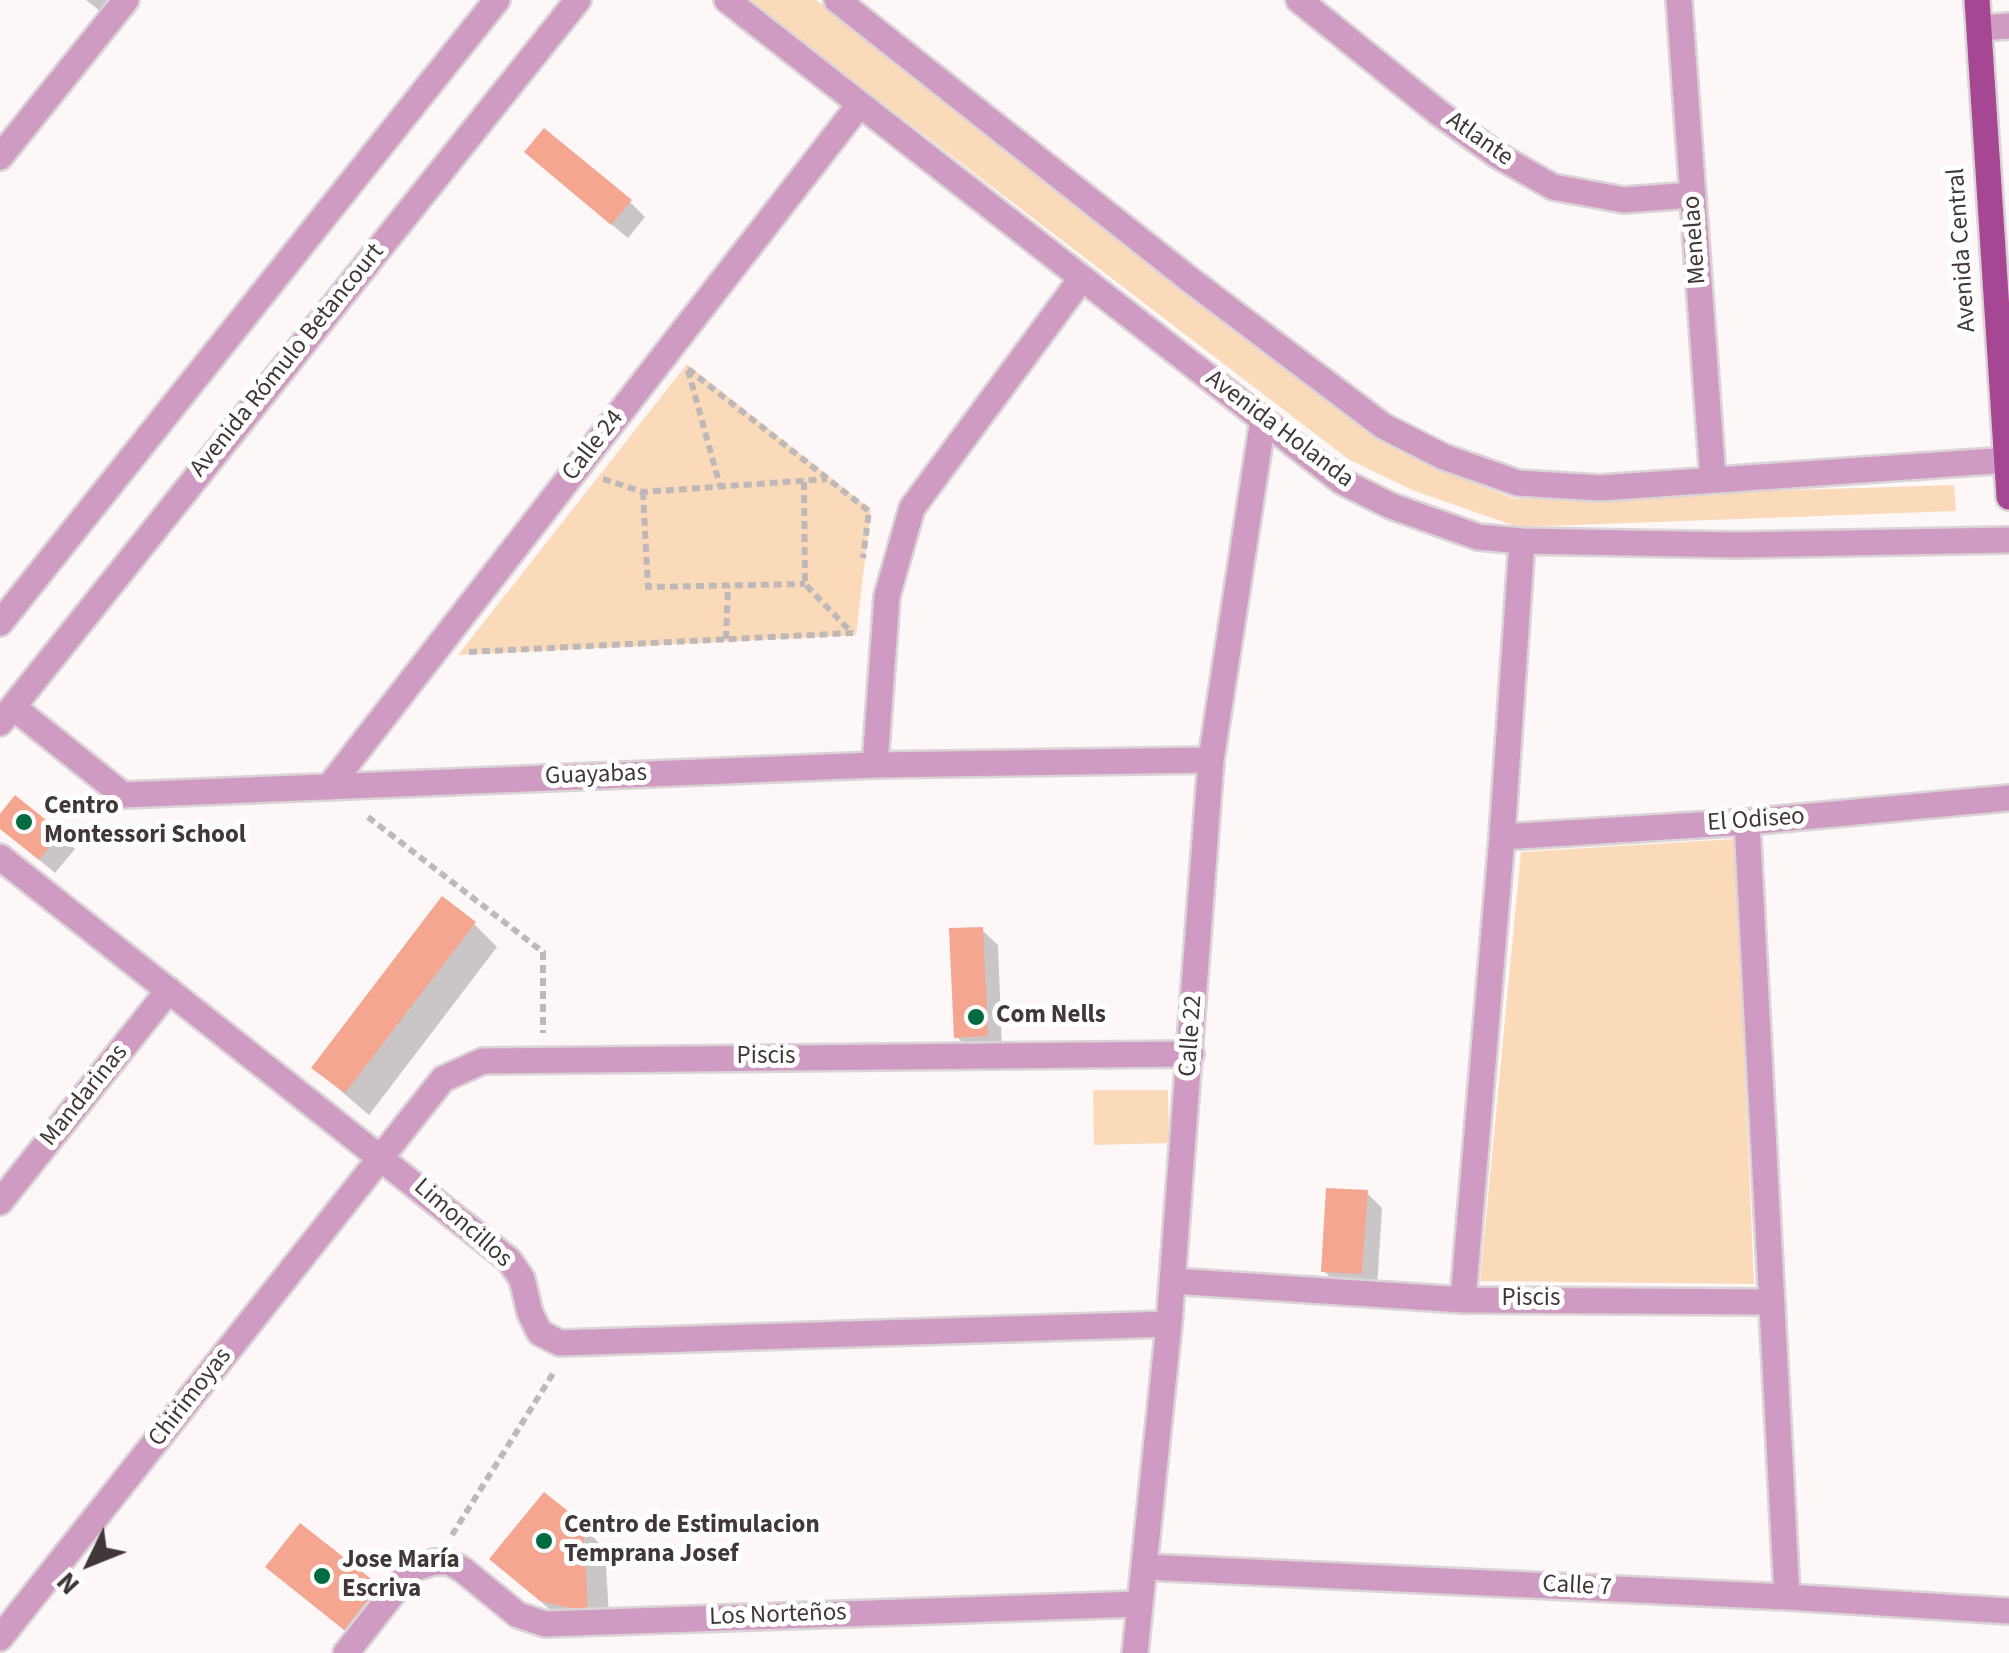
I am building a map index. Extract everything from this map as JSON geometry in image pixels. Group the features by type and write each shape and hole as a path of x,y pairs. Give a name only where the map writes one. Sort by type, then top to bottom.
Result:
{"main road":[{"name":"Avenida Central","path":"1977,0 2009,497"}],"street":[{"path":"0,157 126,0"},
{"path":"4,609 497,0"},
{"name":"Avenida Rómulo Betancourt","path":"6,715 578,0"},
{"name":"Avenida Holanda","path":"727,0 1341,481 1391,506 1478,537 1522,540 1736,545 2009,540"},
{"path":"838,0 1189,279 1383,426 1444,456 1518,483 1600,488 2008,460"},
{"name":"Atlante","path":"1300,0 1439,113 1497,155 1553,187 1624,200 1693,195"},
{"name":"Menelao","path":"1679,0 1713,480"},
{"path":"1980,28 2009,26"},
{"name":"Calle 24","path":"329,787 860,104"},
{"path":"874,765 887,596 912,508 1082,278"},
{"name":"Calle 22","path":"1135,1653 1169,1324 1211,760 1263,420"},
{"path":"1462,1300 1502,837 1522,540"},
{"name":"Guayabas","path":"6,715 122,795 874,765 1211,760"},
{"name":"El Odiseo","path":"1502,837 1747,822 2009,798"},
{"path":"1747,822 1787,1597"},
{"name":"Limoncillos","path":"0,857 509,1260 522,1278 540,1333 560,1343 573,1342"},
{"name":"Mandarinas","path":"0,1202 169,990"},
{"name":"Piscis","path":"382,1157 443,1079 482,1061 1191,1054"},
{"name":"Chirimoyas","path":"0,1638 382,1157"},
{"name":"Piscis","path":"1172,1280 1462,1300 1772,1302"},
{"path":"573,1342 1169,1324"},
{"path":"346,1653 408,1574 418,1566 435,1562"},
{"name":"Los Norteños","path":"435,1562 449,1562 518,1614 545,1624 1140,1604"},
{"name":"Calle 7","path":"1144,1566 2009,1611"}],"path":[{"path":"720,486 688,369 869,512 862,570"},
{"path":"602,479 643,492 827,480"},
{"path":"804,482 805,584 853,634"},
{"path":"643,492 648,587 805,584"},
{"path":"726,639 728,586"},
{"path":"853,634 855,619"},
{"path":"465,652 853,634"},
{"path":"329,787 543,952 544,1060"},
{"path":"435,1562 573,1342"}],"shaded area":[{"path":"748,0 816,0 1373,431 1453,475 1515,499 1954,485 1956,511 1518,527 1412,490 1348,459"},
{"path":"687,364 871,510 856,635 458,655"},
{"path":"1735,839 1754,1284 1480,1281 1521,852"},
{"path":"1093,1090 1168,1090 1169,1143 1094,1145"}],"building":[{"path":"544,128 632,200 611,225 524,152"},
{"name":"Centro Montessori School","path":"15,795 61,832 39,860 0,829 0,814"},
{"path":"442,896 476,922 345,1093 311,1068"},
{"path":"983,927 988,1036 954,1038 949,928"},
{"path":"1326,1188 1368,1190 1362,1274 1321,1272"},
{"name":"Centro de Estimulacion Temprana Josef","path":"544,1492 583,1523 588,1612 540,1601 489,1559"},
{"name":"Jose María Escriva","path":"300,1523 379,1585 344,1630 265,1567"}],"place":[{"name":"Centro Montessori School","path":"24,822"},
{"name":"Com Nells","path":"976,1017"},
{"name":"Centro de Estimulacion Temprana Josef","path":"544,1541"},
{"name":"Jose María Escriva","path":"322,1576"}]}
